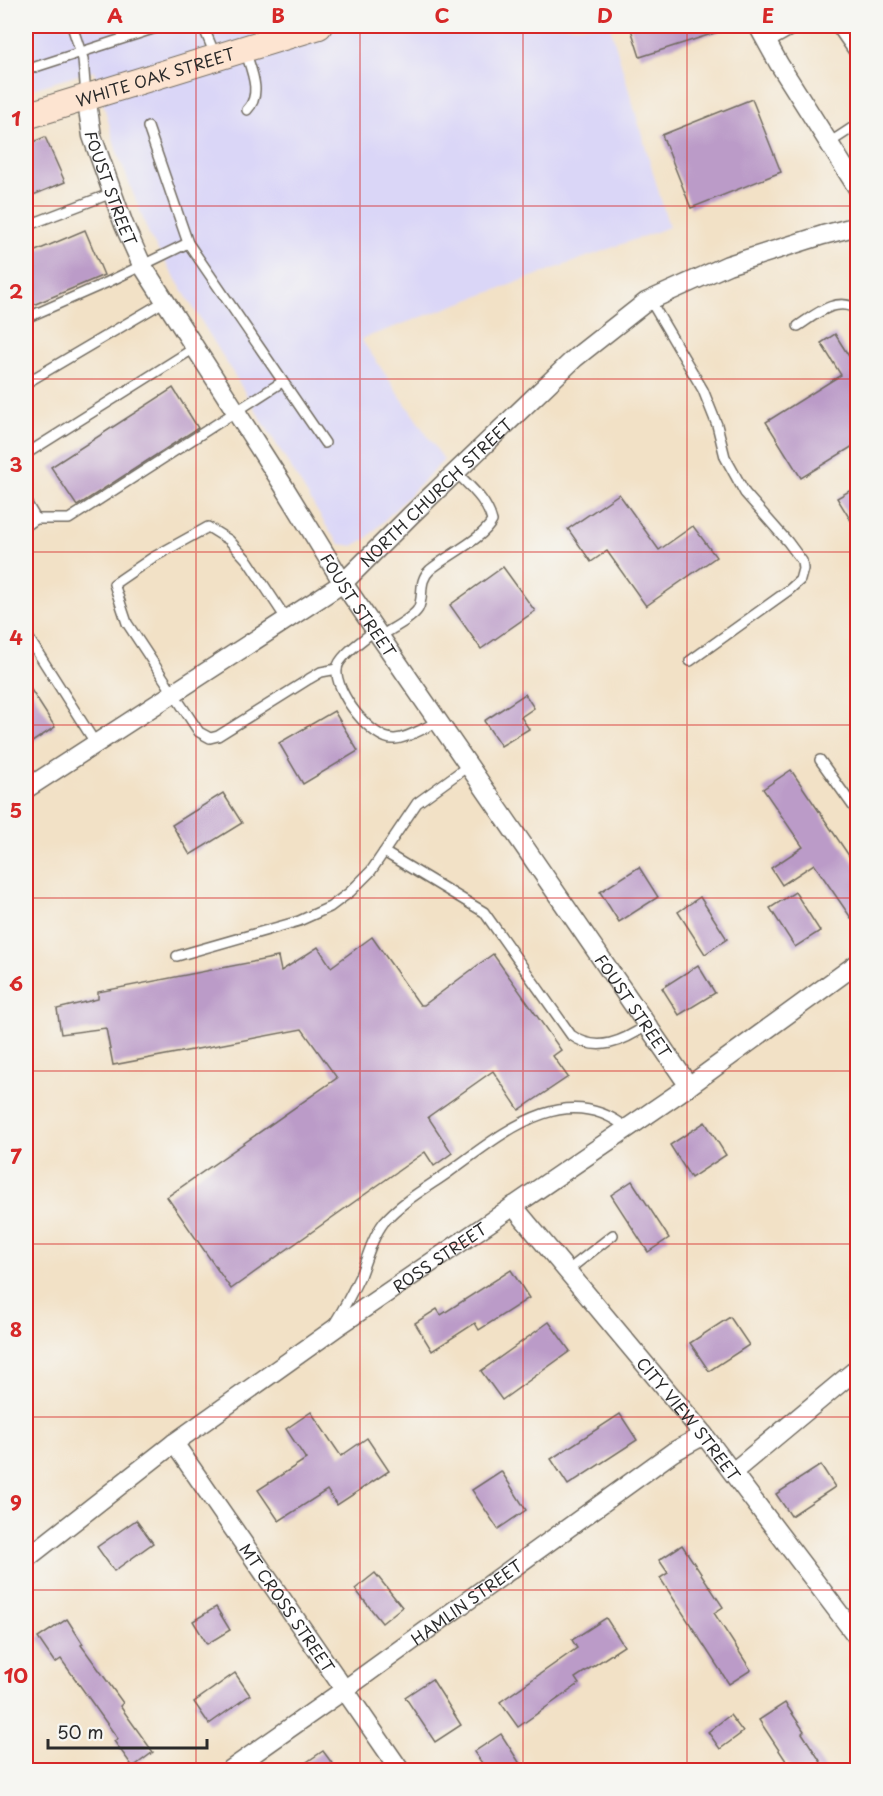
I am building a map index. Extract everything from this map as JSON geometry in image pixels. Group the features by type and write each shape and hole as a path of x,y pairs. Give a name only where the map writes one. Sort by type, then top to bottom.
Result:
{"street":[{"name":"WHITE OAK STREET","path":"26,116 245,48 271,36 319,26"},
{"path":"758,26 858,189"},
{"name":"FOUST STREET","path":"86,96 92,136 112,193 142,265 236,410 343,584 689,1086"},
{"name":"NORTH CHURCH STREET","path":"26,789 343,584 575,358 650,300 728,265 858,226"},
{"name":"ROSS STREET","path":"26,1559 174,1443 328,1334 689,1086 858,963"},
{"name":"CITY VIEW STREET","path":"513,1206 704,1435 858,1638"},
{"path":"733,1472 858,1368"},
{"name":"HAMLIN STREET","path":"230,1770 673,1452 704,1435"},
{"name":"MT CROSS STREET","path":"174,1443 400,1770"}],"lane":[{"path":"72,26 83,60 86,96"},
{"path":"26,70 162,26"},
{"path":"203,26 216,57"},
{"path":"767,44 799,26"},
{"path":"836,26 858,58"},
{"path":"245,48 256,94 254,103 247,110"},
{"path":"829,143 858,124"},
{"path":"148,127 188,243 325,442"},
{"path":"26,226 112,193"},
{"path":"26,318 188,243"},
{"path":"650,300 703,390 717,425 724,457 745,493 789,542 802,561 803,569 800,580 789,590 690,661"},
{"path":"26,382 165,301"},
{"path":"798,326 827,308 840,305 851,306 858,310"},
{"path":"26,454 196,347"},
{"path":"26,526 36,519 69,519 282,382"},
{"path":"438,722 396,739 385,738 373,732 345,695 337,669 342,658 377,633 413,615 418,609 422,582 429,571 484,531 492,521 485,502 456,472"},
{"path":"26,502 36,519"},
{"path":"287,620 248,561 229,540 208,528 152,558 114,584 127,623 199,732 210,738 218,736 321,672 337,669"},
{"path":"26,634 96,744"},
{"path":"820,760 858,813"},
{"path":"177,956 299,921 330,907 350,892 371,871 417,803 468,766"},
{"path":"384,852 484,912 571,1035 578,1041 594,1045 613,1043 630,1037 647,1025"},
{"path":"328,1334 346,1305 373,1241 385,1222 415,1196 505,1132 537,1115 552,1111 580,1109 602,1113 627,1128"},
{"path":"567,1271 613,1235"}],"shaded area":[{"path":"26,26 610,26 669,227 361,339 444,460 366,539 353,546 340,544 330,532 150,237 116,149 94,70 26,91"}],"building":[{"path":"630,26 726,26 727,29 640,57"},
{"path":"752,99 781,172 691,208 662,135"},
{"path":"45,137 65,182 26,198 26,145"},
{"path":"85,230 104,275 26,308 26,255"},
{"path":"835,334 855,366 858,365 858,443 801,478 766,422 841,375 821,343"},
{"path":"173,388 198,428 77,506 51,467"},
{"path":"858,486 858,532 837,498"},
{"path":"619,494 659,550 693,526 716,557 646,606 607,551 591,562 568,529"},
{"path":"503,567 535,611 481,649 450,605"},
{"path":"26,682 55,727 26,746"},
{"path":"525,694 534,708 521,717 529,729 501,746 484,721"},
{"path":"334,711 358,751 303,784 279,743"},
{"path":"791,770 858,869 858,928 814,864 782,885 771,868 803,847 763,789"},
{"path":"223,793 242,823 190,855 172,825"},
{"path":"639,867 658,897 619,922 600,892"},
{"path":"795,892 820,931 795,947 770,908"},
{"path":"700,897 727,939 705,954 678,912"},
{"path":"372,937 420,1005 424,1005 493,954 561,1050 553,1056 568,1077 519,1110 493,1071 428,1117 452,1153 434,1166 425,1152 231,1289 167,1197 337,1078 302,1029 113,1065 106,1028 61,1034 57,1009 98,999 98,992 278,957 281,971 318,947 331,967"},
{"path":"698,965 715,993 679,1015 662,988"},
{"path":"705,1122 726,1155 691,1178 670,1145"},
{"path":"632,1181 669,1238 648,1252 611,1195"},
{"path":"511,1270 529,1298 479,1330 475,1323 432,1351 415,1323 437,1309 441,1315"},
{"path":"730,1317 749,1345 709,1371 690,1343"},
{"path":"549,1322 570,1351 502,1400 481,1371"},
{"path":"311,1412 341,1456 367,1438 389,1471 337,1505 327,1490 279,1521 258,1490 306,1459 286,1429"},
{"path":"620,1414 637,1440 568,1485 551,1459"},
{"path":"821,1465 835,1487 791,1516 776,1494"},
{"path":"501,1471 526,1510 498,1529 472,1490"},
{"path":"136,1520 153,1543 114,1571 97,1547"},
{"path":"682,1545 723,1607 714,1613 751,1670 729,1684 660,1578 668,1573 659,1560"},
{"path":"375,1573 402,1607 382,1623 355,1589"},
{"path":"216,1607 230,1630 207,1644 193,1621"},
{"path":"606,1618 624,1646 575,1678 579,1684 518,1727 500,1702 577,1648 572,1640"},
{"path":"67,1619 83,1644 81,1645 123,1703 120,1706 153,1752 133,1767 114,1741 118,1739 61,1659 55,1663 38,1638"},
{"path":"235,1673 250,1695 209,1724 194,1702"},
{"path":"432,1679 461,1725 435,1742 405,1697"},
{"path":"785,1703 826,1770 792,1770 759,1720"},
{"path":"730,1715 743,1732 720,1749 708,1732"},
{"path":"501,1734 524,1770 487,1770 474,1752"},
{"path":"323,1751 337,1770 295,1770"}]}
